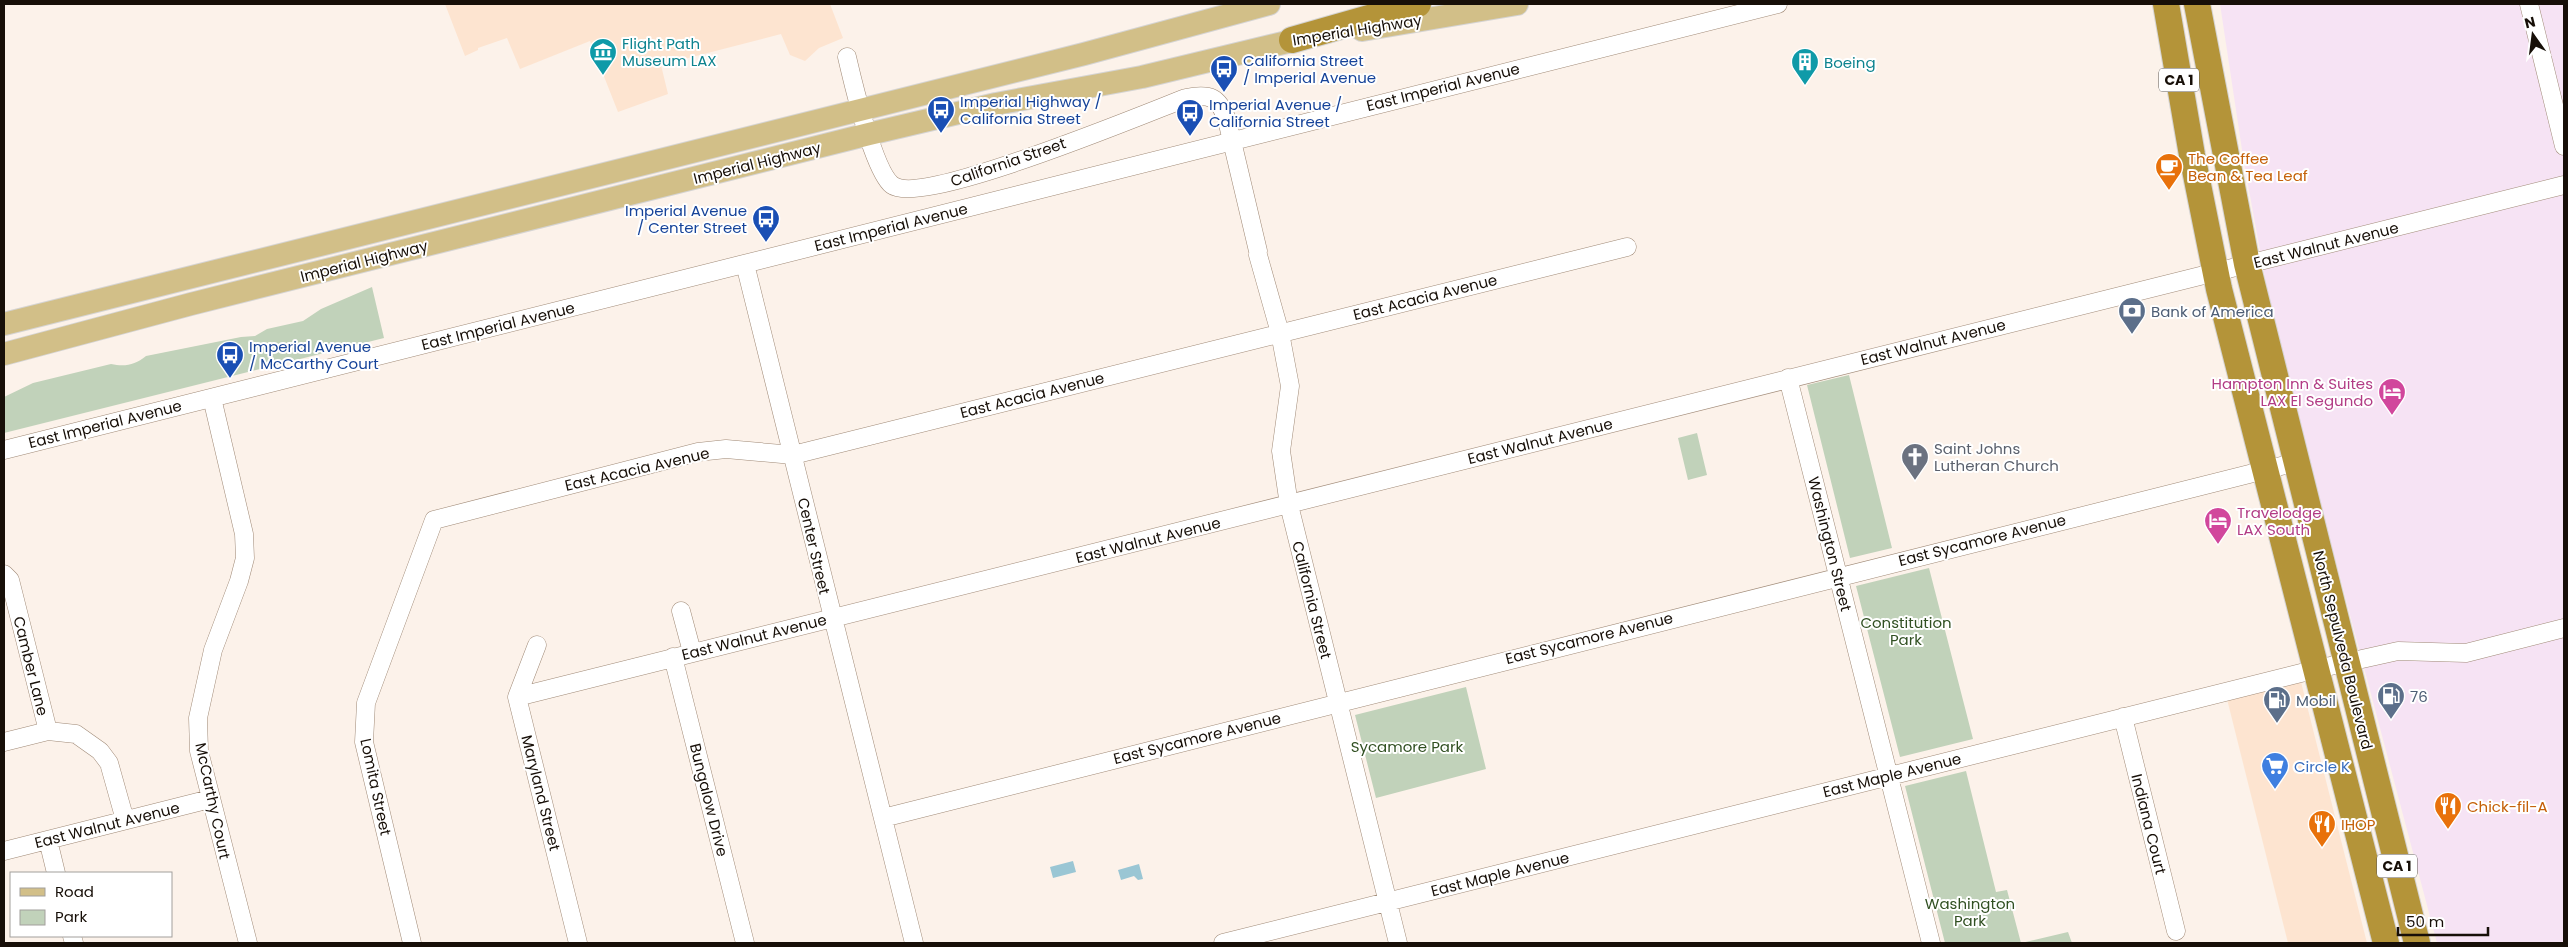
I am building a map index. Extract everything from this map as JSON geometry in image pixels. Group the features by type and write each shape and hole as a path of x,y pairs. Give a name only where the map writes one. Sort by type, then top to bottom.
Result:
{"highway":[{"path":"1292,40 1418,4"},
{"name":"North Sepulveda Boulevard","path":"2166,4 2192,156 2216,272 2386,943"},
{"name":"North Sepulveda Boulevard","path":"2197,4 2247,264 2416,943"}],"main road":[{"name":"Imperial Highway","path":"4,324 1084,54 1269,4"},
{"name":"Imperial Highway","path":"4,354 191,304 869,134 996,104 1142,76 1292,40 1516,4"},
{"path":"184,278 191,304"}],"street":[{"name":"East Imperial Avenue","path":"4,450 1778,4"},
{"path":"2529,4 2564,146"},
{"name":"California Street","path":"847,57 861,109 885,177 892,185 907,190 970,177 1196,96 1214,98 1222,106 1232,140 1258,253 1280,333 1290,386 1281,451 1289,505 1398,943"},
{"name":"East Walnut Avenue","path":"517,697 2564,185"},
{"name":"East Acacia Avenue","path":"434,520 698,452 726,449 793,455 1628,247"},
{"name":"Center Street","path":"745,264 831,617 914,943"},
{"name":"Washington Street","path":"1788,378 1931,943"},
{"name":"McCarthy Court","path":"212,398 244,534 245,558 239,581 213,650 198,718 200,751 210,799 248,943"},
{"name":"East Sycamore Avenue","path":"883,818 1337,702 2296,462"},
{"name":"Lomita Street","path":"412,943 364,742 364,733 366,703 434,520"},
{"name":"Camber Lane","path":"4,574 10,580 48,731"},
{"path":"681,611 692,652"},
{"name":"East Maple Avenue","path":"1223,943 2346,662 2398,651 2466,653 2564,628"},
{"path":"517,697 537,645"},
{"name":"Bungalow Drive","path":"673,657 745,943"},
{"name":"Maryland Street","path":"517,697 578,943"},
{"name":"Indiana Court","path":"2123,717 2176,931"},
{"path":"4,742 48,731 76,734 100,751 109,763 125,820"},
{"name":"East Walnut Avenue","path":"4,851 210,799"},
{"path":"48,840 56,872"}],"shaded area":[{"path":"445,4 830,4 843,38 819,48 805,61 790,55 781,34 661,65 668,94 618,112 590,41 520,69 507,38 478,48 478,50 465,56"},
{"path":"2220,4 2564,4 2564,943 2437,943 2275,332 2244,163"},
{"path":"2301,682 2367,943 2288,943 2227,699"}],"green space":[{"path":"372,287 384,338 4,433 4,397 33,383 111,364 130,364 146,356 241,337 255,336 267,329 303,321 321,309"},
{"path":"1849,375 1892,548 1850,558 1807,385"},
{"path":"1697,433 1707,475 1688,480 1678,438"},
{"name":"Constitution Park","path":"1929,568 1973,739 1900,757 1856,586"},
{"name":"Sycamore Park","path":"1466,687 1486,769 1376,798 1355,715"},
{"name":"Washington Park","path":"1966,771 1996,892 2007,890 2021,943 1945,943 1905,786"},
{"path":"2068,932 2072,943 2021,943"}],"water":[{"path":"1073,861 1076,872 1053,878 1050,867"},
{"path":"1139,864 1143,879 1138,880 1134,876 1121,880 1118,870"}],"place":[{"name":"Flight Path Museum LAX","path":"603,76"},
{"name":"Boeing","path":"1805,86"},
{"name":"California Street / Imperial Avenue","path":"1224,93"},
{"name":"Imperial Highway / California Street","path":"941,134"},
{"name":"Imperial Avenue / California Street","path":"1190,137"},
{"name":"The Coffee Bean & Tea Leaf","path":"2169,191"},
{"name":"Imperial Avenue / Center Street","path":"766,243"},
{"name":"Bank of America","path":"2132,335"},
{"name":"Imperial Avenue / McCarthy Court","path":"230,379"},
{"name":"Hampton Inn & Suites LAX El Segundo","path":"2392,416"},
{"name":"Saint Johns Lutheran Church","path":"1915,481"},
{"name":"Travelodge LAX South","path":"2218,545"},
{"name":"76","path":"2391,720"},
{"name":"Mobil","path":"2277,724"},
{"name":"Circle K","path":"2275,790"},
{"name":"Chick-fil-A","path":"2448,830"},
{"name":"IHOP","path":"2322,848"}]}
